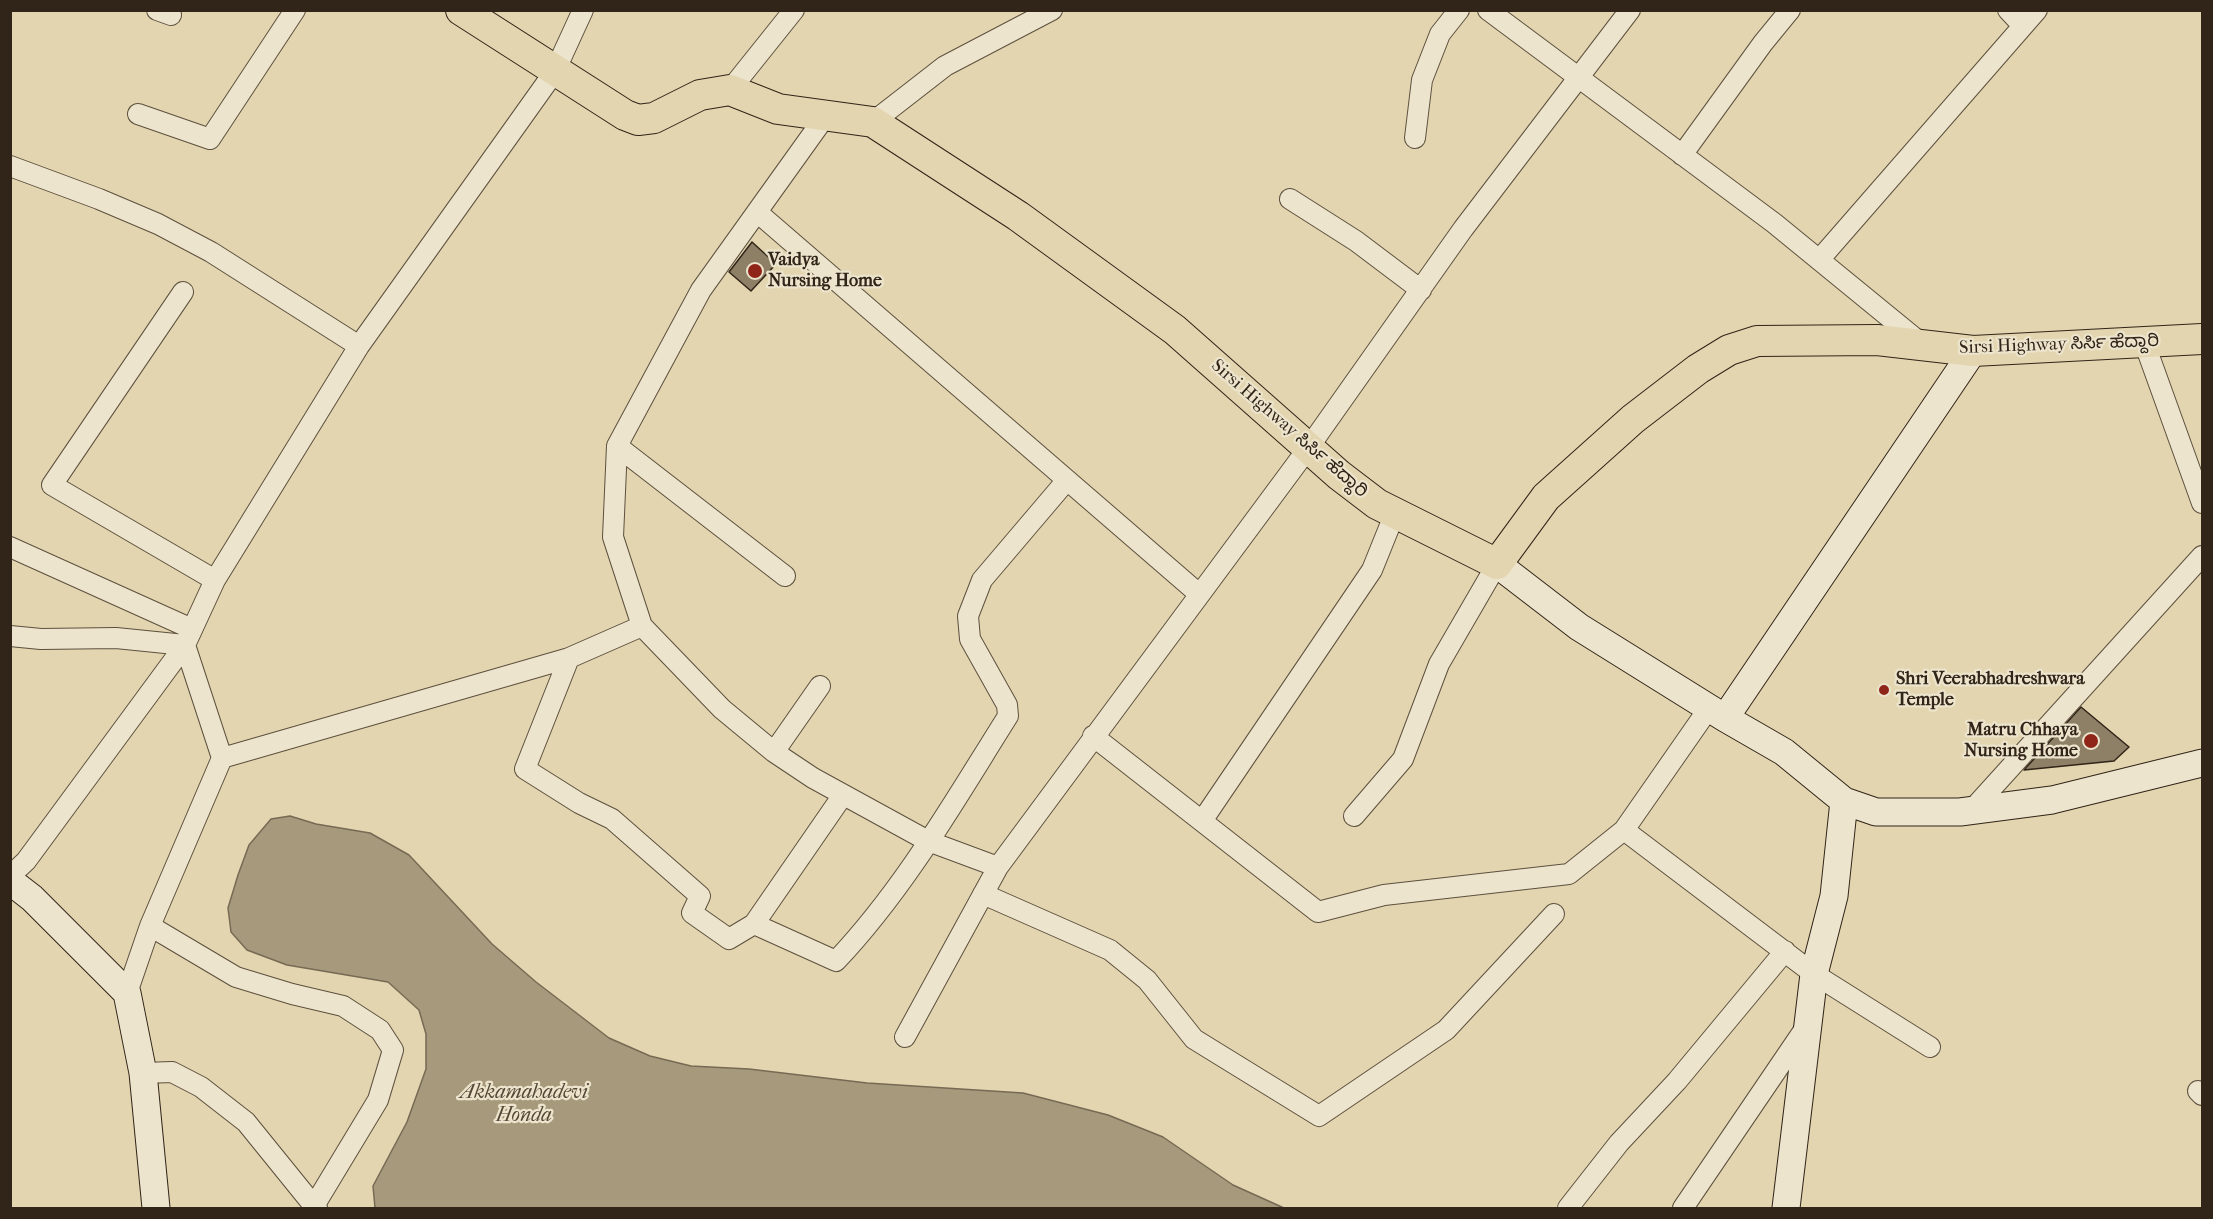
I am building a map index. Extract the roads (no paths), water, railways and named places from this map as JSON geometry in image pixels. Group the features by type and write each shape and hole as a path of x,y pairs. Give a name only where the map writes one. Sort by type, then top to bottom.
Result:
{"main road":[{"path":"461,10 625,115 638,120 654,118 700,95 730,90"},
{"name":"Sirsi Highway ಸಿರ್ಸಿ ಹೆದ್ದಾರಿ","path":"730,90 778,110 827,114 873,122 1018,216 1175,330 1339,475 1377,504 1497,564 1546,497 1633,419 1698,369 1729,350 1758,341 1877,340 1973,351 2202,339"}],"street":[{"path":"138,114 210,139 295,10"},
{"path":"10,876 26,861 188,637 215,580 359,346 555,71 583,10"},
{"path":"730,90 794,10"},
{"path":"873,122 945,66 1052,10"},
{"path":"1414,138 1422,80 1440,34 1459,10"},
{"path":"1488,10 1774,223 1924,345"},
{"path":"905,1037 998,867 1309,447 1463,229 1630,10"},
{"path":"1682,155 1763,43 1790,10"},
{"path":"2008,10 2023,26"},
{"path":"1819,261 2037,10"},
{"path":"827,114 701,290 617,446 613,537 642,626 722,709 774,752 813,778 928,841 998,867"},
{"path":"10,166 99,199 180,235 211,252 359,346"},
{"path":"1290,199 1356,240 1420,290"},
{"path":"757,212 1199,594"},
{"path":"183,292 52,485 215,580"},
{"path":"2144,342 2202,503"},
{"path":"1093,736 1318,912 1384,895 1569,874 1624,830 1717,713 1973,351"},
{"path":"617,446 785,576"},
{"path":"754,924 836,961 862,934 896,890 1008,716 1007,705 970,639 968,616 978,589 982,580 1067,480"},
{"path":"1202,821 1372,570 1395,513"},
{"path":"10,547 188,637 222,758 150,926 127,993 143,1073 156,1208"},
{"path":"1971,811 2202,556"},
{"path":"1354,816 1403,759 1439,664 1497,564 1579,627 1784,752 1845,801 1876,812 1971,811 2052,800 2202,763"},
{"path":"222,758 569,658 642,626"},
{"path":"10,636 41,639 188,637"},
{"path":"569,658 525,769 579,803 612,819 700,896 692,913 729,939 754,924 843,795"},
{"path":"774,752 820,686"},
{"path":"1786,1209 1814,974 1834,896 1845,801"},
{"path":"1624,830 1814,974 1930,1047"},
{"path":"10,880 32,898 127,993"},
{"path":"983,894 1110,950 1147,980 1194,1039 1319,1116 1446,1030 1554,914"},
{"path":"143,1073 172,1072 201,1087 246,1122 316,1207 378,1100 393,1050 380,1030 343,1006 236,977 150,926"},
{"path":"1568,1209 1619,1143 1677,1081 1785,951"},
{"path":"1683,1209 1809,1023"}],"water":[{"name":"Akkamahadevi Honda","path":"290,816 316,824 370,833 409,855 492,944 536,982 609,1038 650,1056 691,1066 749,1069 867,1083 1023,1093 1108,1115 1163,1137 1233,1185 1284,1208 375,1208 373,1186 407,1122 426,1069 426,1034 419,1010 388,982 287,965 247,950 231,932 228,908 249,845 271,819"}],"place":[{"name":"Vaidya Nursing Home","path":"755,271"},
{"name":"Shri Veerabhadreshwara Temple","path":"1884,690"},
{"name":"Matru Chhaya Nursing Home","path":"2091,741"}]}
